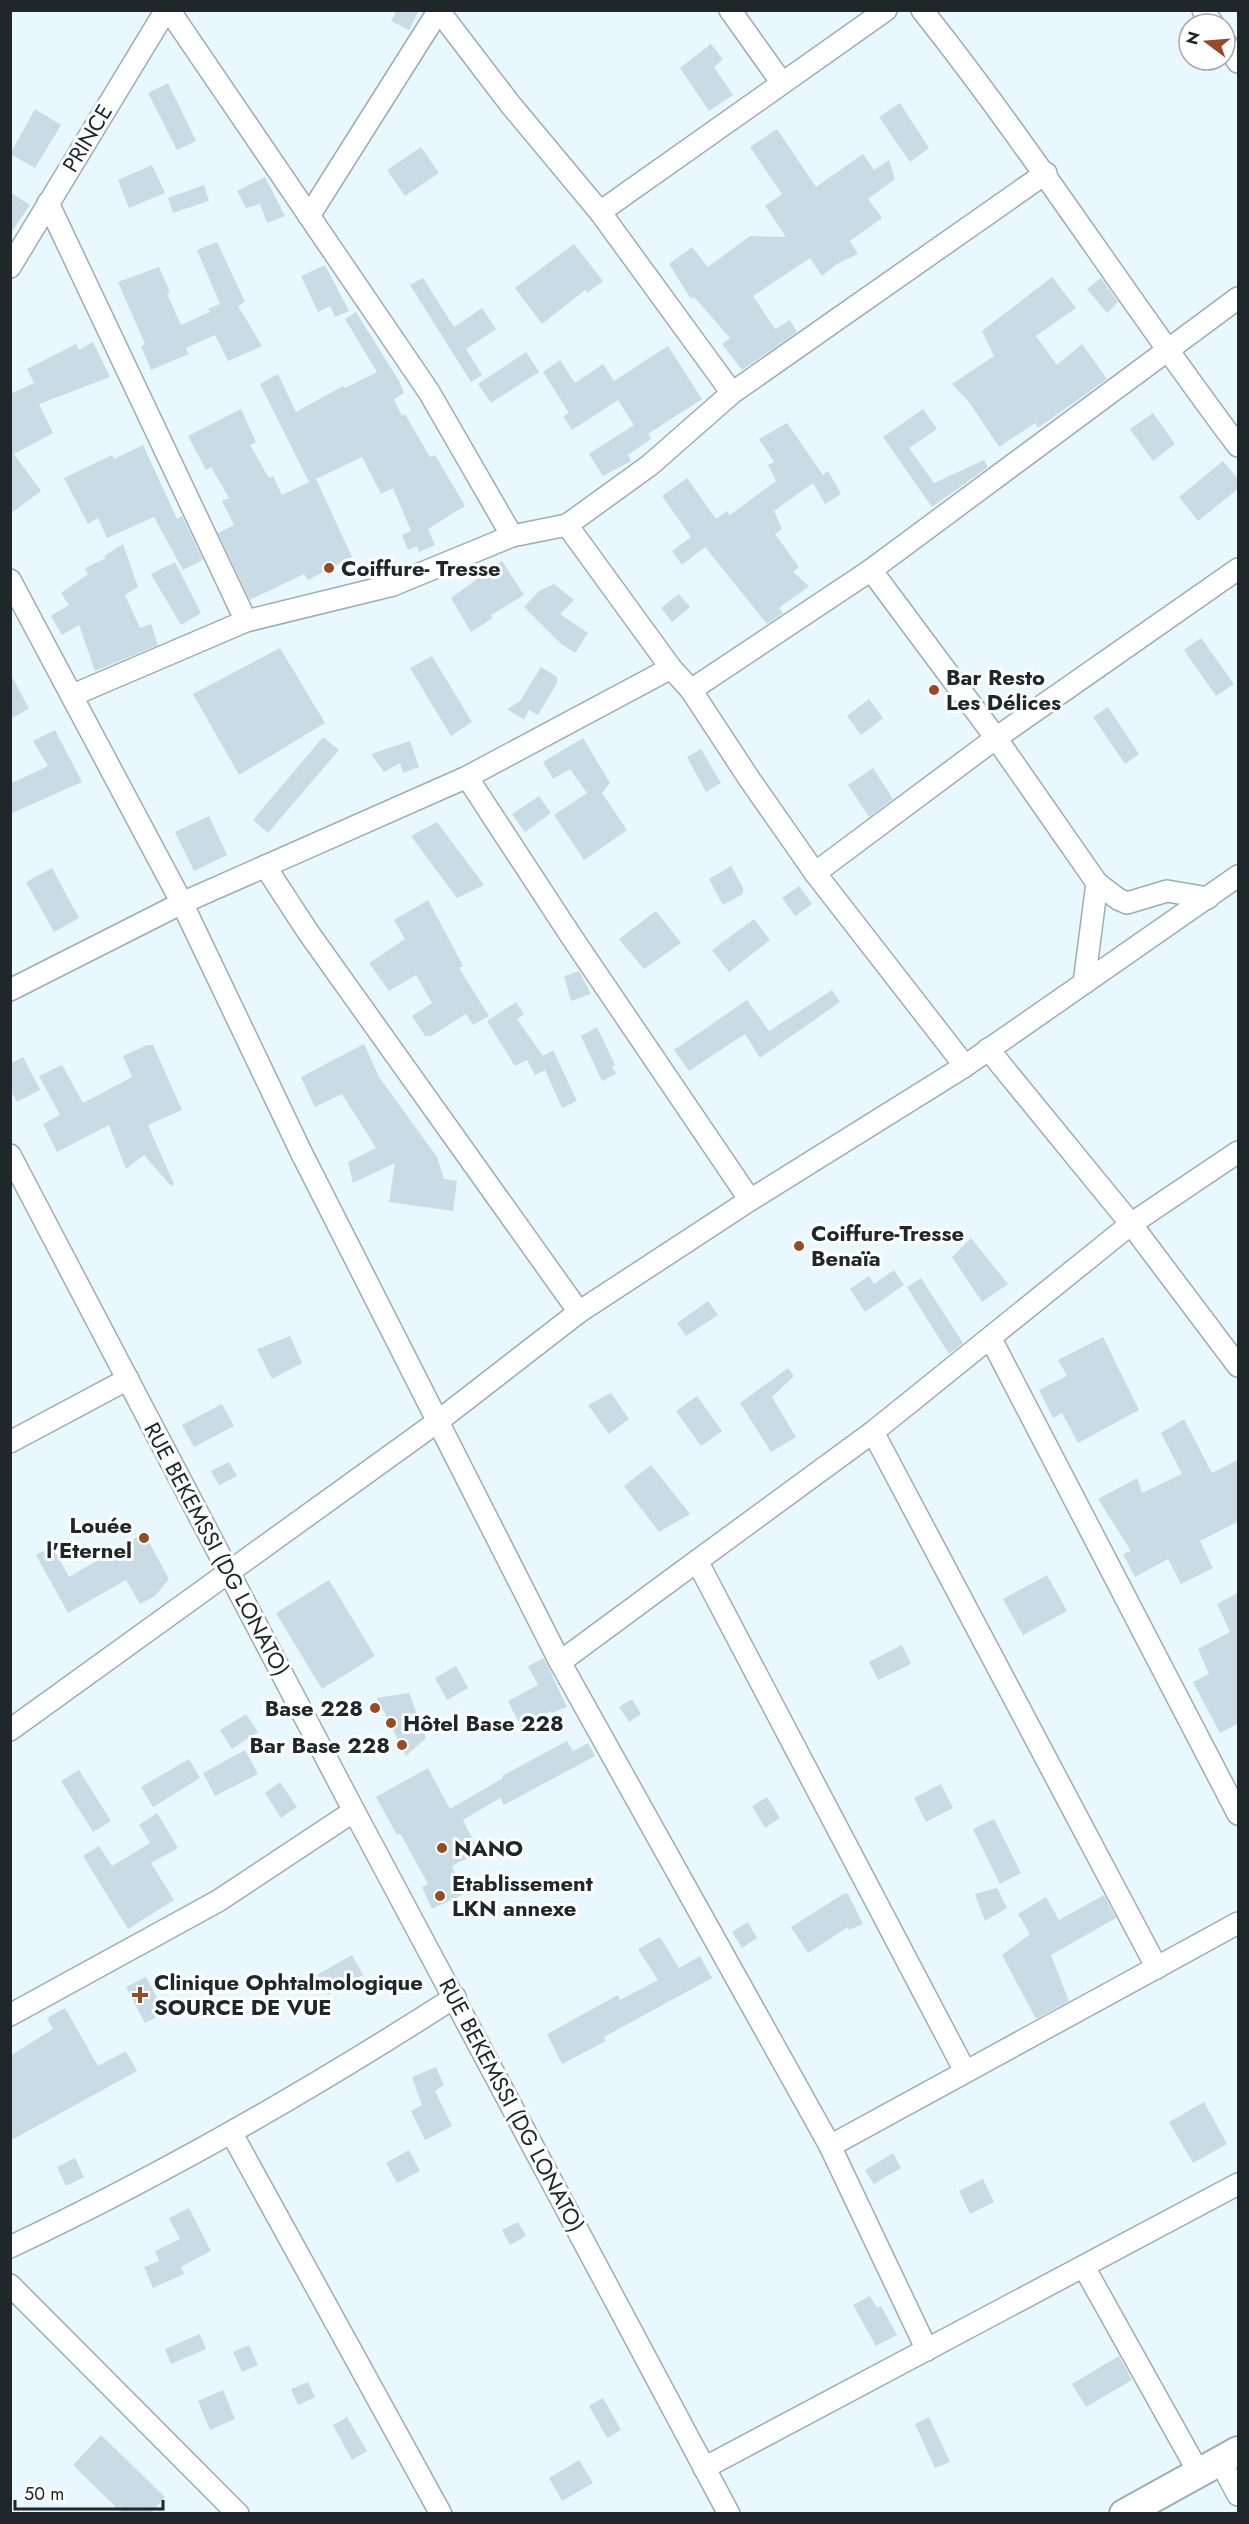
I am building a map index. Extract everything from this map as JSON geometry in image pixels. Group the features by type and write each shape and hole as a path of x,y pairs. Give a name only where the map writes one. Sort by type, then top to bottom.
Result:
{"street":[{"name":"PRINCE","path":"10,267 167,10"},
{"path":"167,10 429,392 512,536"},
{"path":"730,10 782,84"},
{"path":"600,212 886,10"},
{"path":"922,10 1046,173 1170,352 1239,446"},
{"path":"309,216 439,11 510,104 600,212 732,393"},
{"path":"73,695 246,621 393,585 512,536 567,525 650,465 732,393 1046,173"},
{"path":"48,203 246,621"},
{"path":"691,690 871,570 1170,352 1239,298"},
{"path":"567,525 671,668 691,690 815,873 965,1066"},
{"path":"815,873 996,738 1239,569"},
{"path":"871,570 996,738 1097,884 1127,903 1167,891 1208,898"},
{"path":"10,580 182,903 301,1152 560,1662 830,2146 927,2350"},
{"path":"10,990 182,903 467,777 671,668"},
{"path":"467,777 571,936 750,1200"},
{"path":"265,866 308,932 579,1312"},
{"path":"10,1730 437,1422 579,1312 750,1200 965,1066 1239,876"},
{"path":"1084,983 1097,884"},
{"path":"988,1049 1131,1224 1239,1366"},
{"path":"560,1662 873,1432 992,1339 1131,1224 1239,1152"},
{"name":"RUE BEKEMSSI (DG LONATO)","path":"10,1155 354,1811 729,2514"},
{"path":"992,1339 1239,1815"},
{"path":"10,1442 128,1379"},
{"path":"873,1432 1157,1968"},
{"path":"697,1561 965,2071"},
{"path":"10,2015 218,1901 354,1811"},
{"path":"830,2146 1239,1923"},
{"path":"10,2247 129,2189 232,2134 455,1997"},
{"path":"232,2134 441,2514"},
{"path":"704,2468 1239,2184"},
{"path":"1084,2267 1219,2462 1239,2495"},
{"path":"10,2285 238,2514"},
{"path":"1124,2514 1219,2462"}],"building":[{"path":"397,10 419,10 409,30 391,21"},
{"path":"711,44 723,59 714,67 733,95 709,111 680,68"},
{"path":"168,83 196,141 177,150 148,93"},
{"path":"900,103 929,148 910,162 879,117"},
{"path":"35,109 61,125 35,168 10,154"},
{"path":"777,129 816,187 863,154 874,170 889,160 895,179 868,199 882,218 850,241 858,254 837,264 822,276 810,258 753,296 775,329 790,320 797,332 742,370 722,344 730,338 694,297 691,299 669,264 692,247 708,267 750,236 786,237 765,206 782,194 750,147"},
{"path":"421,147 439,173 405,196 387,170"},
{"path":"152,165 165,193 129,208 118,180"},
{"path":"265,177 285,216 267,223 260,204 246,208 237,191"},
{"path":"204,185 209,201 173,213 168,198"},
{"path":"10,192 30,205 10,234"},
{"path":"217,242 245,302 238,306 262,346 228,361 215,335 186,348 189,354 151,370 141,346 145,344 118,282 159,267 170,292 167,294 181,325 210,312 208,309 220,304 197,250"},
{"path":"574,244 603,281 587,293 585,290 542,324 515,288"},
{"path":"325,265 349,311 335,317 330,306 318,312 301,276"},
{"path":"1052,277 1076,308 1036,336 1057,365 1082,344 1107,379 1038,428 1035,423 999,447 969,402 952,384 994,356 982,331"},
{"path":"423,278 454,327 482,308 496,329 466,349 482,375 471,382 410,285"},
{"path":"1101,278 1118,302 1107,313 1087,289"},
{"path":"356,312 399,381 404,393 394,399 402,416 405,414 430,457 435,455 465,506 428,529 435,545 419,552 417,546 408,550 402,535 411,531 393,488 381,494 362,457 316,479 352,557 308,580 304,574 250,600 218,533 234,525 222,501 229,498 211,467 206,470 188,436 241,409 256,442 250,445 269,478 273,476 282,495 309,482 260,384 278,374 296,412 343,386 345,388 377,372 345,319"},
{"path":"93,342 110,377 39,404 53,433 14,454 41,491 10,514 10,394 34,383 27,369 76,344 79,350"},
{"path":"668,346 702,399 648,434 651,439 628,455 631,461 603,476 589,454 634,425 618,400 572,430 563,416 569,413 543,372 560,360 575,383 603,364 614,381"},
{"path":"526,352 539,372 491,403 478,384"},
{"path":"923,409 937,429 909,448 934,483 984,460 988,467 932,507 883,437"},
{"path":"1153,413 1175,444 1153,461 1130,429"},
{"path":"787,423 823,475 828,471 841,494 825,504 813,483 774,511 782,529 775,534 799,567 793,572 809,586 779,608 783,613 767,624 705,547 682,565 672,551 691,537 662,496 687,478 716,519 727,511 730,515 776,481 768,465 774,462 759,439"},
{"path":"143,445 177,519 182,516 203,560 183,570 154,517 107,538 98,518 88,524 64,478 112,455 114,459"},
{"path":"1223,461 1239,480 1239,488 1198,521 1179,497"},
{"path":"123,544 138,587 125,595 140,628 151,624 158,645 95,671 79,625 62,635 51,616 69,605 61,593 88,574 85,568 106,558 104,556"},
{"path":"502,561 524,595 491,615 493,618 471,632 451,598"},
{"path":"175,562 201,613 181,625 151,574"},
{"path":"554,584 574,600 560,614 588,633 575,653 559,642 524,607 539,591"},
{"path":"679,594 690,607 672,622 661,608"},
{"path":"1201,638 1234,684 1216,696 1184,650"},
{"path":"280,648 325,723 239,775 193,694"},
{"path":"432,656 472,722 451,736 410,668"},
{"path":"541,667 557,677 557,683 538,715 529,710 524,720 507,709 520,701"},
{"path":"10,673 29,709 10,719"},
{"path":"869,699 883,718 861,735 847,716"},
{"path":"1108,707 1139,754 1125,764 1093,717"},
{"path":"55,730 82,782 10,814 10,784 48,766 33,741"},
{"path":"323,737 339,750 268,833 253,820"},
{"path":"583,738 610,783 602,793 627,830 584,860 554,815 587,793 570,769 553,779 543,762"},
{"path":"410,741 419,767 403,773 400,763 384,772 371,754"},
{"path":"701,749 721,783 706,792 687,757"},
{"path":"873,768 893,799 869,817 848,785"},
{"path":"539,796 551,813 525,832 512,814"},
{"path":"209,816 227,855 194,871 175,832"},
{"path":"437,822 484,885 457,898 411,836"},
{"path":"731,866 743,888 743,894 723,905 709,879"},
{"path":"52,868 79,918 54,932 26,882"},
{"path":"799,886 812,904 795,916 782,898"},
{"path":"428,900 463,966 459,968 489,1016 473,1025 466,1014 431,1036 425,1036 412,1016 432,1003 416,975 389,991 369,963 405,939 394,920"},
{"path":"656,911 681,943 644,969 619,939"},
{"path":"754,919 770,940 729,972 712,950"},
{"path":"579,971 591,994 571,1001 564,976"},
{"path":"832,990 840,1002 760,1058 745,1034 689,1071 674,1050 747,1000 769,1031"},
{"path":"516,1002 524,1014 517,1019 543,1056 553,1050 577,1101 562,1108 545,1070 535,1075 527,1060 515,1066 487,1021"},
{"path":"597,1027 615,1065 612,1066 616,1074 602,1081 581,1036"},
{"path":"364,1044 379,1077 437,1157 444,1179 457,1181 453,1211 389,1202 395,1163 353,1183 348,1162 376,1148 342,1094 315,1107 301,1077"},
{"path":"147,1045 153,1045 182,1110 148,1125 174,1184 171,1186 144,1155 126,1169 109,1125 57,1152 43,1124 60,1115 39,1076 62,1065 83,1103 132,1077 123,1056"},
{"path":"23,1057 40,1090 17,1102 10,1089 10,1064"},
{"path":"971,1238 1008,1284 982,1302 952,1257"},
{"path":"894,1270 904,1285 865,1312 850,1289 869,1276 874,1284"},
{"path":"921,1278 963,1343 949,1354 907,1287"},
{"path":"708,1301 718,1315 686,1336 677,1323"},
{"path":"290,1336 302,1363 272,1379 257,1349"},
{"path":"1103,1337 1139,1410 1078,1443 1062,1413 1053,1418 1039,1390 1067,1376 1058,1360"},
{"path":"788,1368 794,1376 772,1397 796,1437 771,1452 740,1403"},
{"path":"611,1393 629,1419 609,1434 588,1405"},
{"path":"697,1396 722,1431 701,1446 676,1411"},
{"path":"222,1404 234,1426 194,1447 182,1425"},
{"path":"1184,1419 1212,1473 1239,1459 1239,1521 1200,1541 1213,1568 1181,1584 1168,1559 1135,1577 1123,1554 1131,1551 1098,1499 1137,1478 1142,1493 1182,1474 1161,1433"},
{"path":"229,1462 237,1476 219,1485 211,1471"},
{"path":"651,1465 690,1514 659,1532 624,1486"},
{"path":"144,1533 169,1579 155,1596 140,1604 126,1580 68,1613 36,1555 52,1546 69,1577"},
{"path":"1047,1575 1067,1611 1023,1635 1003,1599"},
{"path":"329,1580 375,1656 322,1689 276,1613"},
{"path":"1239,1592 1239,1723 1220,1733 1193,1682 1209,1674 1198,1649 1230,1632 1217,1604"},
{"path":"902,1645 911,1664 878,1680 869,1662"},
{"path":"544,1658 567,1707 552,1713 551,1711 521,1727 508,1701 538,1685 528,1666"},
{"path":"456,1666 468,1688 447,1700 435,1678"},
{"path":"409,1693 426,1738 406,1756 377,1698"},
{"path":"632,1699 641,1714 629,1722 619,1707"},
{"path":"246,1714 258,1732 232,1749 220,1730"},
{"path":"567,1741 573,1751 588,1743 595,1756 504,1805 500,1798 463,1820 479,1852 452,1866 464,1894 432,1909 422,1887 428,1884 400,1833 397,1835 376,1797 428,1768 450,1809 503,1778 502,1776"},
{"path":"245,1750 258,1774 215,1796 203,1773"},
{"path":"189,1759 200,1778 153,1807 141,1787"},
{"path":"79,1770 111,1821 93,1832 61,1781"},
{"path":"280,1782 297,1807 281,1818 265,1793"},
{"path":"941,1784 953,1808 926,1822 914,1798"},
{"path":"767,1797 780,1818 765,1828 752,1806"},
{"path":"157,1813 178,1848 151,1863 174,1900 128,1929 83,1856 99,1846 112,1866 150,1843 139,1825"},
{"path":"994,1819 1021,1873 1000,1884 973,1829"},
{"path":"997,1888 1007,1908 985,1921 975,1894"},
{"path":"845,1893 848,1894 863,1924 849,1930 848,1927 808,1953 791,1927"},
{"path":"1104,1895 1116,1918 1051,1955 1069,2001 1036,2019 1002,1955 1030,1934 1018,1914 1046,1897 1059,1920"},
{"path":"748,1922 757,1938 742,1948 732,1932"},
{"path":"660,1937 679,1968 700,1956 712,1978 604,2037 606,2041 562,2064 547,2034 618,1995 620,2000 658,1980 638,1949"},
{"path":"352,1955 363,1975 328,1995 317,1975"},
{"path":"146,1977 165,2013 145,2023 126,1987"},
{"path":"65,2008 98,2066 126,2051 137,2071 10,2141 10,2056 53,2029 47,2018"},
{"path":"436,2067 444,2085 435,2091 452,2126 425,2140 411,2111 422,2105 412,2077"},
{"path":"1204,2102 1227,2144 1193,2163 1169,2122"},
{"path":"409,2150 420,2171 397,2183 386,2163"},
{"path":"893,2153 901,2168 874,2184 865,2170"},
{"path":"75,2158 84,2177 66,2186 57,2167"},
{"path":"983,2179 994,2202 970,2214 959,2191"},
{"path":"189,2208 211,2251 181,2267 184,2274 153,2288 144,2267 159,2261 155,2251 180,2239 169,2218"},
{"path":"518,2222 526,2236 510,2245 502,2230"},
{"path":"870,2296 877,2308 881,2306 897,2335 876,2346 853,2305"},
{"path":"200,2334 206,2349 171,2364 165,2349"},
{"path":"249,2345 258,2365 242,2372 233,2352"},
{"path":"1119,2356 1132,2380 1086,2407 1072,2384"},
{"path":"308,2382 315,2397 298,2405 291,2389"},
{"path":"223,2390 235,2419 210,2430 198,2401"},
{"path":"603,2398 621,2430 607,2438 589,2406"},
{"path":"347,2417 367,2451 352,2460 333,2425"},
{"path":"929,2417 950,2462 935,2468 915,2424"},
{"path":"101,2435 165,2497 150,2514 123,2514 73,2465"},
{"path":"579,2460 593,2483 562,2501 549,2478"}],"place":[{"name":"Coiffure- Tresse","path":"329,568"},
{"name":"Bar Resto Les Délices","path":"934,690"},
{"name":"Coiffure-Tresse Benaïa","path":"799,1246"},
{"name":"Louée l'Eternel","path":"144,1538"},
{"name":"Base 228","path":"375,1708"},
{"name":"Hôtel Base 228","path":"391,1723"},
{"name":"Bar Base 228","path":"402,1745"},
{"name":"NANO","path":"442,1848"},
{"name":"Etablissement LKN annexe","path":"440,1896"},
{"name":"Clinique Ophtalmologique SOURCE DE VUE","path":"140,1995"}]}
